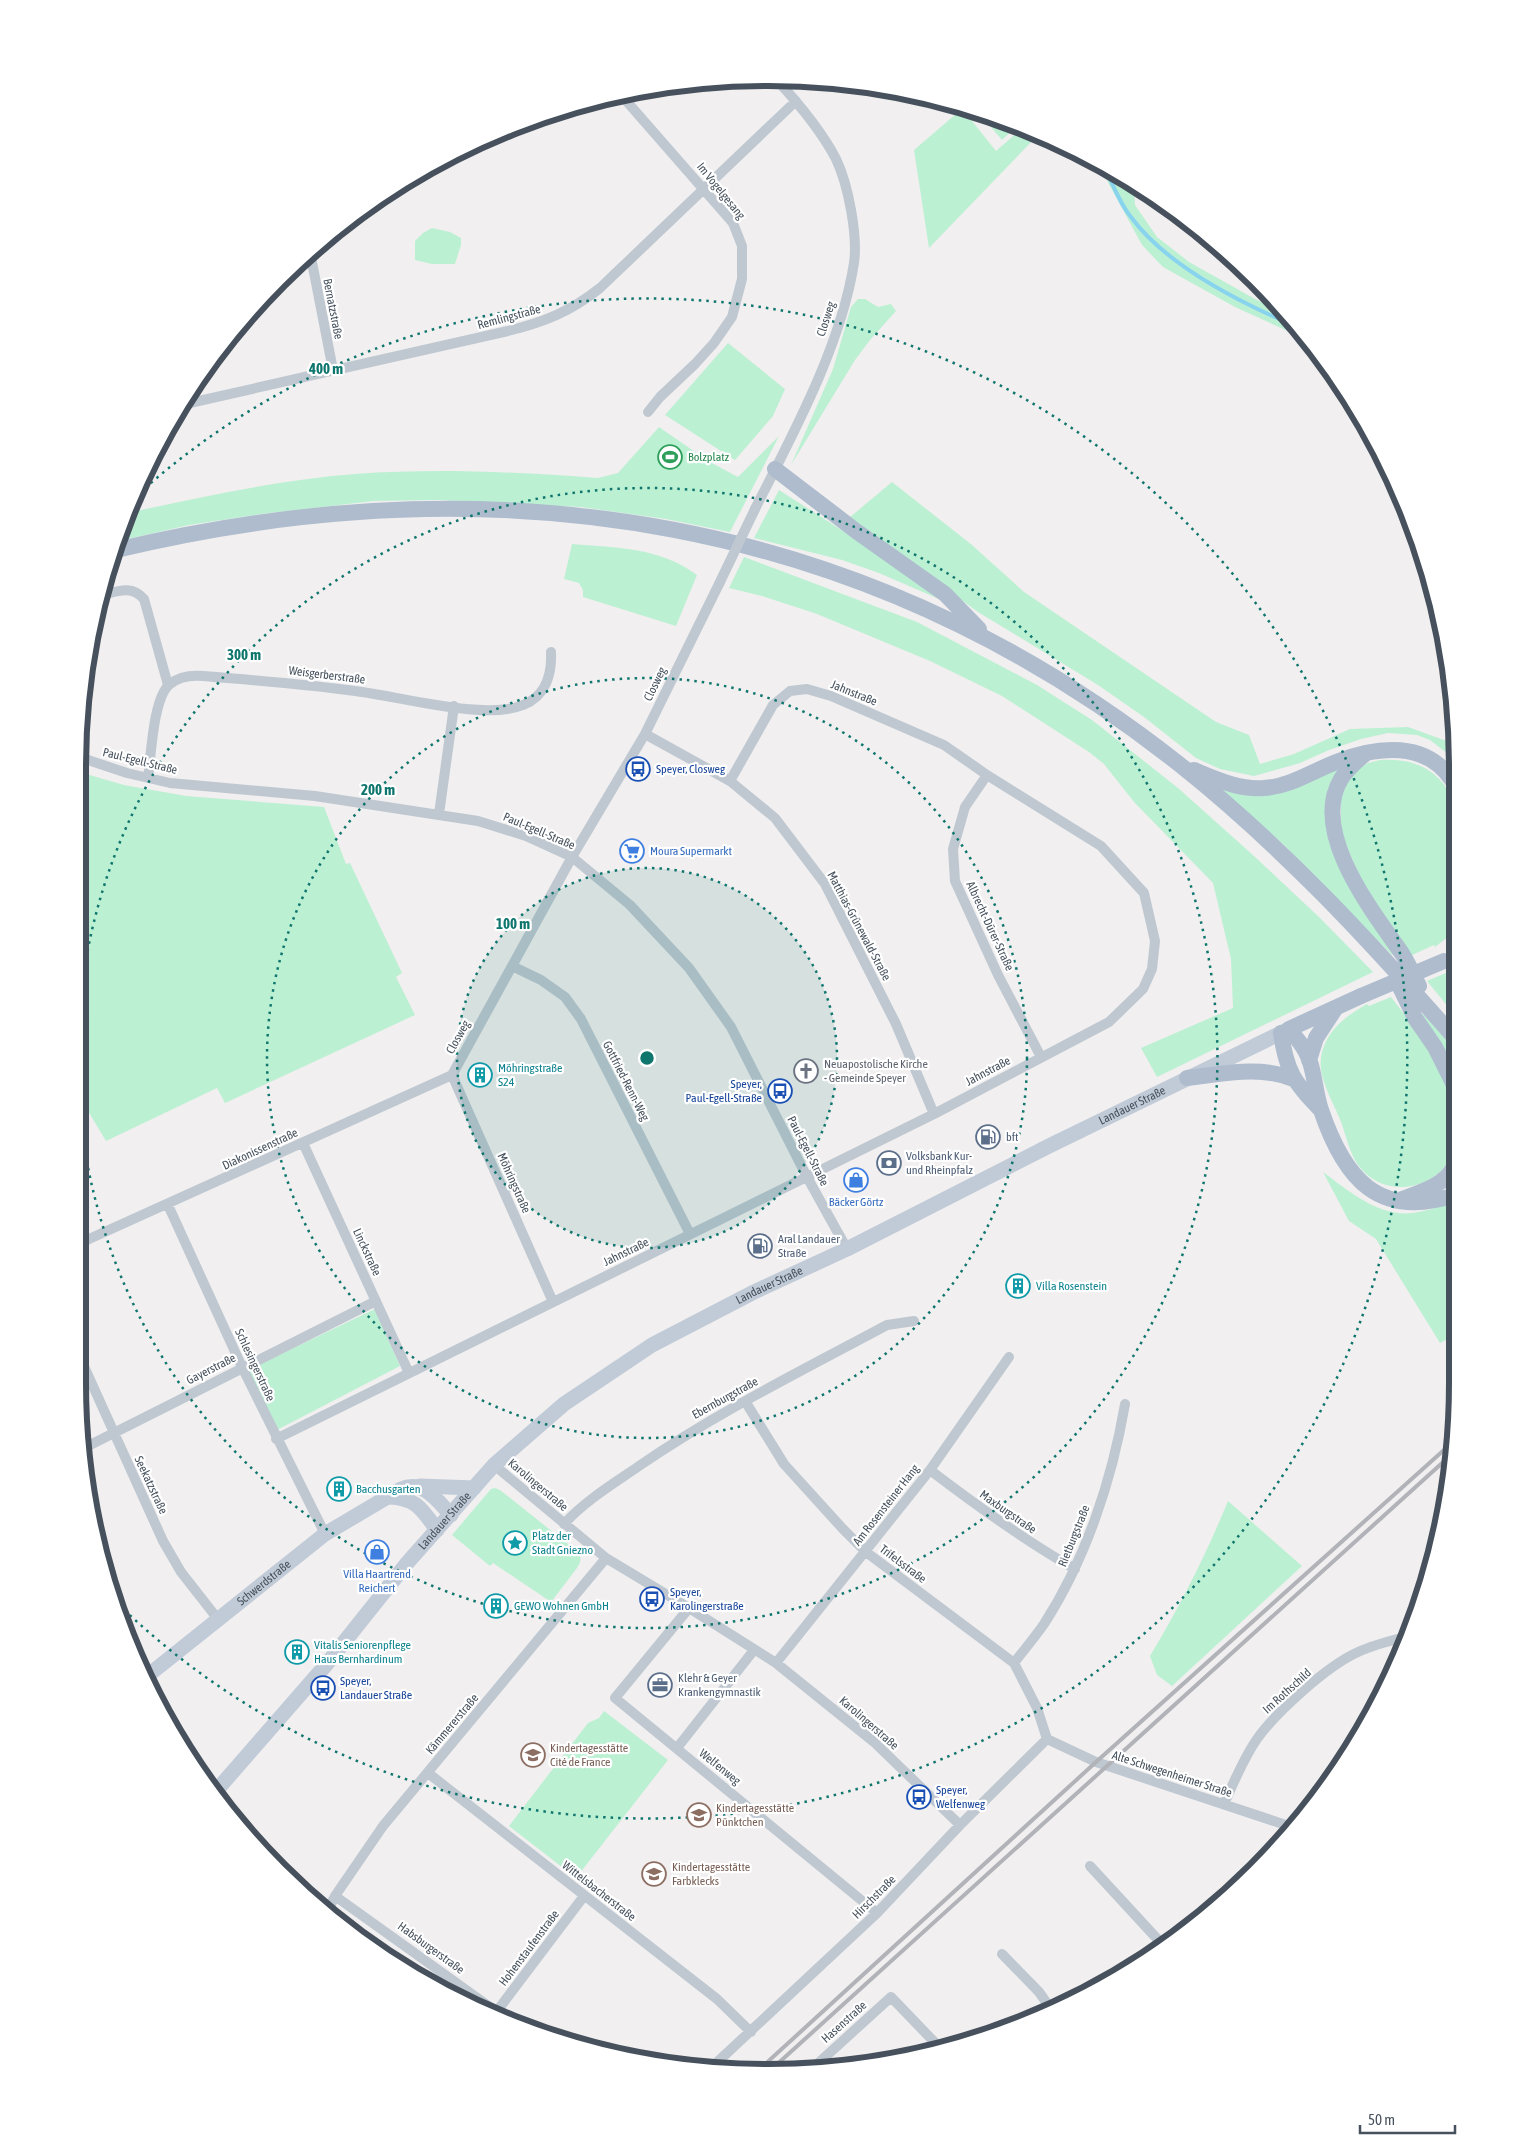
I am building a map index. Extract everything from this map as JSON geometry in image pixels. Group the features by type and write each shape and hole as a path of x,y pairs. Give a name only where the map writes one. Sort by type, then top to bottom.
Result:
{"main road":[{"path":"775,469 856,531 945,594 989,640"},
{"path":"122,549 259,522 342,513 422,508 469,508 568,514 682,531 800,561 844,576 912,603 989,640 1084,696 1178,764 1250,824 1287,859 1362,935 1449,1031"},
{"path":"1178,764 1240,787 1264,788 1282,785 1340,760 1380,750 1394,749 1418,753 1440,765 1449,776"},
{"path":"1365,754 1348,769 1340,780 1335,794 1333,813 1338,846 1360,891 1404,958 1436,1017"},
{"name":"Landauer Straße","path":"220,1787 325,1666 408,1562 494,1465 564,1404 652,1345 754,1292 848,1249 1049,1146 1285,1031 1449,959"},
{"path":"1392,969 1415,1018 1435,1047 1449,1075"},
{"path":"1309,1060 1316,1038 1337,1007"},
{"path":"1285,1031 1304,1048 1309,1060 1321,1110 1340,1152 1357,1180 1373,1193 1398,1200 1422,1203 1449,1196"},
{"path":"1285,1031 1284,1054 1293,1079 1321,1110"},
{"path":"1187,1078 1251,1071 1269,1071 1293,1079"},
{"path":"1398,1200 1433,1187 1444,1180 1449,1174"},
{"name":"Schwerdstraße","path":"152,1672 217,1618 325,1534 407,1486 474,1488"},
{"path":"420,1486 428,1491 451,1515"},
{"path":"389,1497 408,1499 416,1503 437,1530"}],"street":[{"name":"Closweg","path":"452,1075 572,857 645,734 795,430 826,356 848,288 854,261 853,225 847,192 836,160 824,138 783,87"},
{"name":"Im Vogelgesang","path":"626,101 734,223 742,246 742,279 732,317 714,343 648,412"},
{"name":"Remlingstraße","path":"193,402 538,324 579,305 600,288 796,101"},
{"name":"Bernatzstraße","path":"312,261 332,370"},
{"path":"108,593 121,590 139,592 147,606 168,685 161,699 157,714 148,778"},
{"name":"Weisgerberstraße","path":"168,685 185,677 204,676 357,691 485,711 502,710 530,702 542,691 551,670 551,652"},
{"name":"Jahnstraße","path":"276,1439 934,1114 1109,1022 1143,989 1152,970 1155,942 1144,893 1101,846 987,776 944,745 831,696 807,689 790,691 773,706 730,780"},
{"path":"439,814 454,706"},
{"name":"Matthias-Grünewald-Straße","path":"645,734 730,780 775,818 825,884 896,1024 934,1114"},
{"name":"Paul-Egell-Straße","path":"86,760 148,778 187,785 315,796 439,814 503,827 572,857 630,906 689,968 731,1027 807,1177 848,1249"},
{"name":"Albrecht-Dürer-Straße","path":"987,776 965,807 953,849 955,881 998,975 1041,1057"},
{"name":"Gottfried-Renn-Weg","path":"512,966 541,980 565,997 580,1020 690,1234"},
{"name":"Diakonissenstraße","path":"86,1240 452,1075"},
{"name":"Möhringstraße","path":"452,1075 552,1302"},
{"name":"Linckstraße","path":"303,1143 408,1373"},
{"name":"Schlesingerstraße","path":"168,1204 276,1439 325,1534"},
{"name":"Gayerstraße","path":"90,1445 376,1301"},
{"name":"Ebernburgstraße","path":"564,1524 580,1506 672,1444 745,1401 887,1325 914,1321"},
{"name":"Am Rosensteiner Hang","path":"776,1663 930,1470 1009,1358"},
{"name":"Seekatzstraße","path":"86,1371 164,1541 181,1572 217,1618"},
{"name":"Trifelsstraße","path":"745,1401 784,1464 866,1552 1014,1663 1037,1708 1047,1739"},
{"name":"Rietburgstraße","path":"1014,1663 1044,1624 1075,1568 1104,1494 1124,1404"},
{"name":"Karolingerstraße","path":"494,1465 606,1558 776,1663 874,1742 960,1825"},
{"name":"Maxburgstraße","path":"930,1470 997,1520 1044,1551 1075,1568"},
{"name":"Kämmererstraße","path":"330,1905 384,1826 606,1558"},
{"name":"Welfenweg","path":"689,1608 615,1698 877,1913"},
{"name":"Im Rothschild","path":"1224,1804 1242,1763 1257,1739 1273,1719 1292,1701 1337,1663 1378,1644 1399,1639"},
{"path":"677,1748 754,1650"},
{"name":"Alte Schwegenheimer Straße","path":"1047,1739 1096,1762 1286,1825"},
{"name":"Hirschstraße","path":"717,2061 877,1913 960,1825 1047,1739"},
{"name":"Wittelsbacherstraße","path":"428,1773 716,1999 751,2032"},
{"path":"1090,1866 1159,1940"},
{"name":"Habsburgerstraße","path":"335,1896 473,1996"},
{"name":"Hohenstaufenstraße","path":"499,2008 584,1896"},
{"path":"1002,1954 1039,1992 1047,2003"},
{"name":"Hasenstraße","path":"819,2061 891,1997 935,2043"}],"green space":[{"path":"957,113 968,117 996,151 1016,133 1033,140 929,248 914,150"},
{"path":"987,122 1011,132 1002,140"},
{"path":"1105,176 1134,194 1135,205 1157,237 1189,262 1267,305 1292,333 1235,307 1163,267 1142,245"},
{"path":"432,228 450,232 461,238 461,245 455,264 432,264 415,260 415,241"},
{"path":"858,299 865,299 878,307 891,304 896,311 855,360 791,465 833,369 851,307"},
{"path":"728,343 785,389 773,416 735,460 665,415"},
{"path":"659,427 708,461 738,477 779,436 730,532 666,519 581,507 439,500 374,501 261,514 189,525 126,539 136,511 297,480 355,474 416,471 598,478 618,473"},
{"path":"892,482 972,545 1024,592 1216,722 1249,735 1260,764 1294,754 1350,729 1408,727 1448,741 1448,754 1430,740 1417,735 1388,733 1361,739 1300,763 1254,776 1220,769 1196,758 1144,717 1098,685 978,612 849,518"},
{"path":"779,490 868,547 939,599 879,573 842,560 754,538"},
{"path":"572,544 637,550 668,559 697,575 676,626 583,597 583,590 579,583 564,579"},
{"path":"744,557 917,622 1037,685 1092,720 1178,788 1254,856 1319,917 1373,972 1157,1077 1141,1048 1233,1008 1231,959 1213,883 1134,802 1104,764 1089,752 1002,696 930,661 817,614 762,596 729,588"},
{"path":"1392,760 1413,763 1432,772 1449,793 1449,936 1435,947 1434,945 1410,956 1363,885 1341,833 1341,797 1349,779 1368,763"},
{"path":"1337,768 1340,770 1327,809 1394,954 1392,955 1285,846 1219,788 1232,790"},
{"path":"86,774 124,785 186,796 324,807 346,864 350,863 402,973 396,977 415,1015 225,1103 217,1088 106,1141 86,1108"},
{"path":"1449,972 1449,1008 1427,981"},
{"path":"1391,997 1418,1033 1449,1087 1449,1160 1436,1175 1425,1182 1412,1186 1386,1185 1373,1179 1362,1170 1352,1153 1322,1075 1322,1052 1330,1034 1340,1022 1367,1004 1369,1006"},
{"path":"1423,1014 1449,1043 1449,1063 1421,1016"},
{"path":"1323,1172 1365,1201 1388,1211 1413,1213 1449,1203 1449,1338 1440,1343 1376,1239 1349,1221"},
{"path":"375,1309 400,1366 277,1430 248,1370"},
{"name":"Platz der Stadt Gniezno","path":"495,1488 578,1552 580,1556 578,1566 551,1602 493,1563 490,1566 452,1535 491,1489"},
{"path":"1228,1501 1302,1566 1172,1686 1157,1675 1150,1656 1192,1580"},
{"path":"604,1711 668,1760 576,1878 509,1826 588,1723 599,1718"}],"waterway":[{"path":"1110,179 1127,212 1146,235 1164,251 1206,281 1281,320"}],"railway":[{"path":"765,2064 1096,1762 1445,1449"},
{"path":"778,2064 1444,1461"}],"place":[{"name":"Bolzplatz","path":"670,457"},
{"name":"Speyer, Closweg","path":"638,769"},
{"name":"Moura Supermarkt","path":"632,851"},
{"name":"Neuapostolische Kirche - Gemeinde Speyer","path":"806,1071"},
{"name":"Möhringstraße S24","path":"480,1075"},
{"name":"Speyer, Paul-Egell-Straße","path":"780,1091"},
{"name":"bft","path":"988,1137"},
{"name":"Volksbank Kur- und Rheinpfalz","path":"889,1163"},
{"name":"Bäcker Görtz","path":"856,1180"},
{"name":"Aral Landauer Straße","path":"760,1246"},
{"name":"Villa Rosenstein","path":"1018,1286"},
{"name":"Bacchusgarten","path":"339,1489"},
{"name":"Platz der Stadt Gniezno","path":"515,1543"},
{"name":"Villa Haartrend Reichert","path":"377,1552"},
{"name":"Speyer, Karolingerstraße","path":"652,1599"},
{"name":"GEWO Wohnen GmbH","path":"496,1606"},
{"name":"Vitalis Seniorenpflege Haus Bernhardinum","path":"297,1652"},
{"name":"Klehr & Geyer Krankengymnastik","path":"660,1685"},
{"name":"Speyer, Landauer Straße","path":"323,1688"},
{"name":"Kindertagesstätte Cité de France","path":"533,1755"},
{"name":"Speyer, Welfenweg","path":"919,1797"},
{"name":"Kindertagesstätte Pünktchen","path":"699,1815"},
{"name":"Kindertagesstätte Farbklecks","path":"654,1874"}]}
